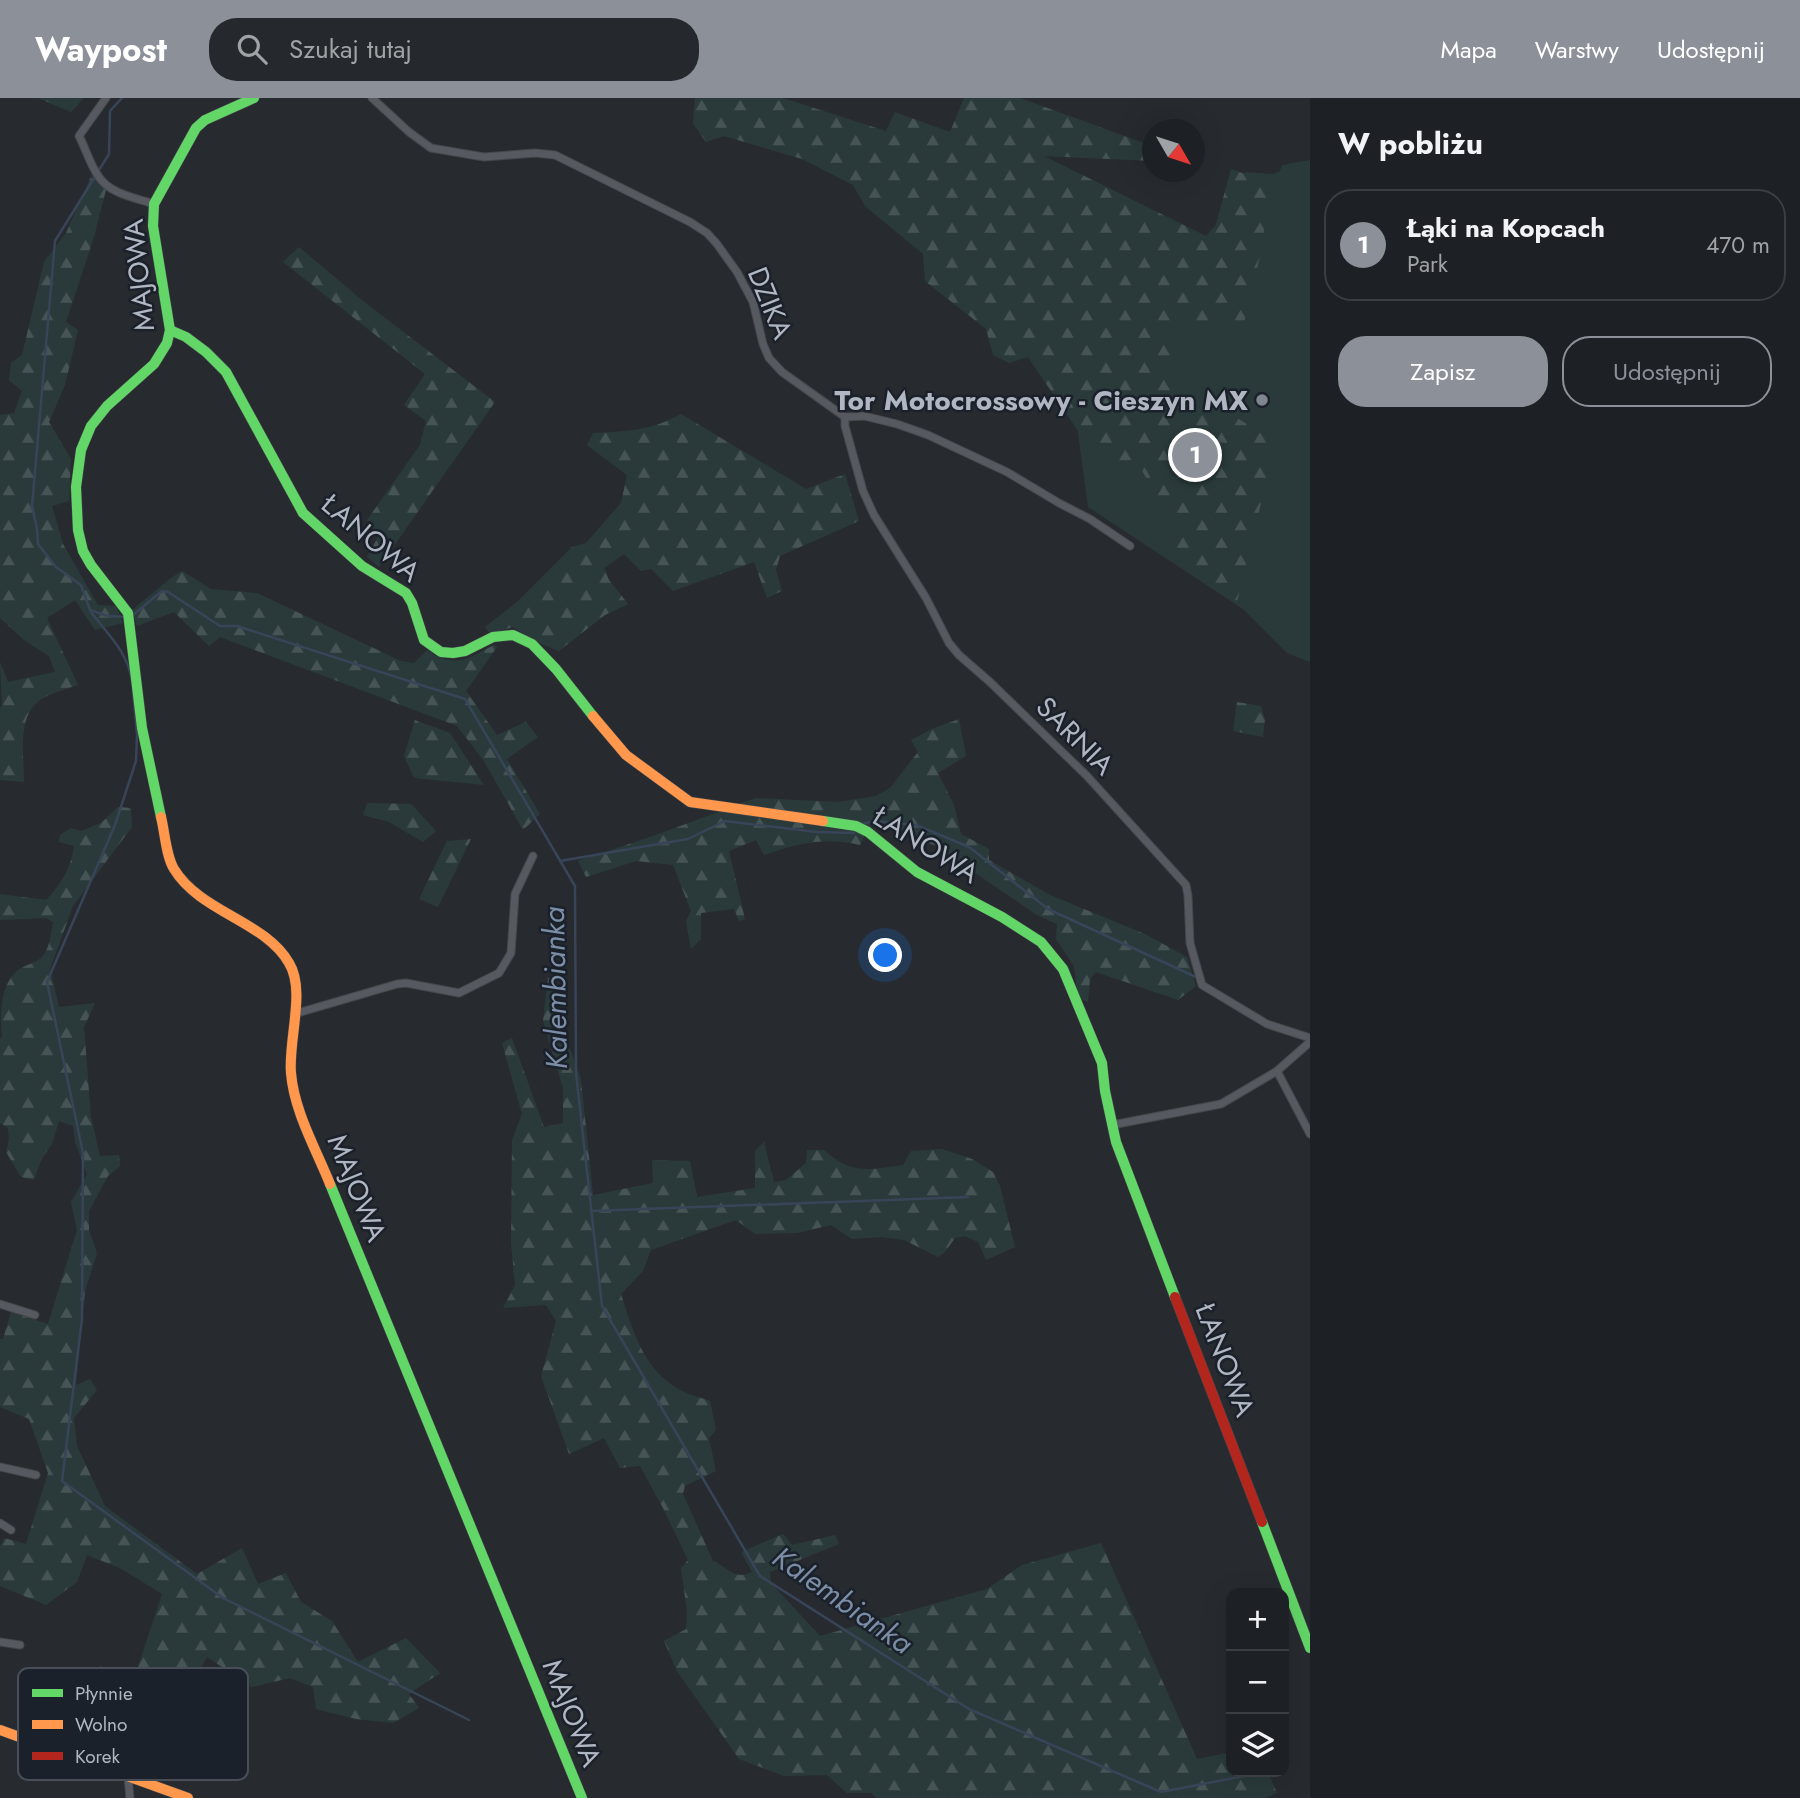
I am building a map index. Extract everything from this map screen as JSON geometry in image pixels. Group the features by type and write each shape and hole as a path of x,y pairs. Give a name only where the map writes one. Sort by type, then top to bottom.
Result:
{"street":[{"path":"106,98 79,136 99,177 106,184 154,204"},
{"name":"MAJOWA","path":"254,98 205,120 196,128 154,204 153,226 170,330 168,344 160,357 106,406 86,435 75,486 76,522 86,558 120,597 129,616 142,728 172,867 191,889 264,940 293,966 296,976 291,1073 298,1105 583,1798"},
{"name":"DZIKA","path":"372,98 408,132 431,148 484,157 535,153 555,155 658,205 707,233 737,272 752,302 769,358 782,373 845,416 864,416 928,435 1007,472 1090,519 1130,546"},
{"name":"ŁANOWA","path":"170,330 186,337 226,372 303,513 362,566 406,593 424,640 441,652 465,651 493,637 513,635 522,638 541,650 620,749 690,802 856,826 868,832 917,872 1002,917 1041,942 1063,969 1102,1063 1116,1142 1310,1648"},
{"name":"SARNIA","path":"845,416 845,426 863,491 874,515 926,598 949,643 1087,776 1186,885 1190,943 1202,985 1267,1024 1310,1040"},
{"path":"294,1014 397,984 406,983 459,993 499,973 511,953 515,894 533,856"},
{"path":"1112,1125 1221,1104 1277,1071 1310,1040"},
{"path":"1277,1071 1310,1133"},
{"path":"0,1304 35,1315"},
{"path":"0,1467 36,1475"},
{"path":"0,1523 11,1530"},
{"path":"0,1642 20,1646"},
{"path":"0,1731 18,1737"},
{"path":"128,1780 131,1798"},
{"path":"137,1780 188,1798"}],"green space":[{"path":"38,98 84,98 71,112"},
{"path":"695,98 783,98 886,131 895,112 950,132 964,98 1020,98 1142,142 1142,161 1044,156 1212,239 1231,169 1267,182 1263,244 1242,331 1174,320 1169,376 1276,442 1237,602 1175,563 1170,555 1173,533 1171,523 1139,465 1111,465 1095,456 1028,357 1009,363 993,355 986,329 925,281 923,254 865,206 853,185 802,159 724,136 706,142 693,124"},
{"path":"1310,160 1310,662 1287,653 1243,609 1088,507 1074,403 1204,238 1238,201 1245,172 1273,174 1280,171 1282,165"},
{"path":"92,174 106,190 94,237 66,322 78,330 65,385 49,422 71,459 69,501 52,506 63,544 98,605 116,606 123,623 95,630 75,600 47,618 78,685 50,695 34,706 28,715 23,736 24,782 0,780 0,662 8,682 55,672 49,656 24,640 0,618 0,415 14,413 22,391 9,380 11,363 22,355 44,262 66,233"},
{"path":"299,247 363,301 495,402 379,567 367,557 379,535 367,520 420,445 426,421 404,405 425,374 283,262"},
{"path":"681,414 806,489 845,474 859,521 780,556 776,570 782,591 767,598 754,562 673,591 651,569 641,571 624,554 604,568 609,580 628,604 605,615 559,651 534,641 513,627 490,634 485,627 517,602 572,547 586,543 621,503 627,475 587,445 593,433 649,427"},
{"path":"182,571 211,589 257,593 401,661 414,663 427,650 445,659 461,660 494,645 497,647 466,691 497,735 526,722 538,737 507,759 540,814 523,830 484,761 457,726 220,637 209,646 174,612 137,626 132,610"},
{"path":"1237,702 1261,706 1265,720 1263,737 1233,731"},
{"path":"959,719 966,756 938,773 954,805 961,834 989,849 989,860 1050,895 1145,934 1187,957 1196,986 1178,1000 1096,972 1090,979 1088,1002 1078,998 1074,966 1056,939 1057,924 1037,915 934,845 871,823 860,845 812,842 764,855 756,840 729,851 745,919 739,921 734,909 701,913 701,939 691,949 686,921 691,911 673,865 636,861 586,877 578,861 756,798 838,802 876,796 890,788 918,752 911,740"},
{"path":"415,720 450,733 484,785 414,778 404,756"},
{"path":"367,803 411,804 436,831 423,842 389,822 363,815"},
{"path":"118,807 131,808 132,827 73,906 50,969 59,1007 95,1003 84,1027 91,1117 100,1156 119,1155 120,1166 108,1176 89,1211 89,1230 97,1253 85,1291 76,1385 90,1379 97,1390 74,1418 77,1446 105,1506 197,1574 242,1548 258,1584 286,1573 301,1602 332,1621 358,1662 406,1638 440,1673 409,1694 419,1708 393,1723 356,1719 316,1709 313,1687 290,1678 252,1687 248,1684 248,1668 224,1668 207,1657 201,1668 138,1668 162,1594 122,1569 87,1555 77,1582 46,1605 0,1586 0,1546 4,1538 26,1544 48,1473 29,1419 0,1407 0,1339 3,1339 11,1312 48,1324 77,1230 71,1202 87,1174 75,1142 73,1126 59,1121 52,1144 42,1158 34,1180 21,1177 6,1152 8,1128 0,1123 2,1002 11,977 44,954 50,941 53,922 46,918 0,920 0,894 46,900 65,875 73,854 74,846 59,842 60,835 71,828 81,831 101,823"},
{"path":"471,839 438,907 419,899 447,841"},
{"path":"554,976 557,1013 581,1079 593,1195 653,1183 652,1160 690,1161 697,1197 755,1188 755,1151 764,1142 774,1182 786,1180 806,1163 807,1150 824,1150 843,1164 870,1169 903,1165 911,1151 942,1149 972,1159 993,1172 1000,1186 1015,1247 986,1260 978,1242 965,1236 955,1238 938,1257 904,1240 881,1237 852,1239 831,1225 797,1233 755,1234 736,1220 651,1250 643,1271 621,1294 640,1345 654,1368 679,1389 710,1401 716,1430 709,1438 716,1471 685,1486 683,1494 713,1561 736,1574 746,1574 752,1572 741,1552 783,1534 792,1545 835,1535 839,1544 770,1572 771,1583 820,1636 987,1589 1022,1565 1101,1543 1197,1759 1226,1753 1226,1777 1270,1777 1277,1793 1265,1798 877,1798 871,1793 847,1793 827,1775 784,1776 739,1759 677,1671 664,1641 686,1629 687,1612 681,1568 688,1560 663,1508 640,1466 620,1468 604,1438 569,1454 541,1376 556,1321 546,1305 503,1308 515,1285 511,1243 512,1140 522,1114 502,1043 512,1038 544,1127 563,1123 563,1088 543,1021 548,978"}],"waterway":[{"name":"Kalembianka","path":"122,98 110,111 109,154 55,241 32,506 38,544 56,567 81,585 90,610 108,616 127,617"},
{"name":"Kalembianka","path":"133,615 162,591 168,592 220,626 237,626 465,699 575,886 576,1073 602,1306 760,1576 969,1709 1161,1792 1239,1777"},
{"path":"91,612 126,660 132,680"},
{"path":"133,690 136,761 115,825 47,982 83,1153 82,1319 62,1481 223,1598 469,1720"},
{"path":"560,861 688,839 725,821 817,832 853,833 856,830"},
{"path":"861,824 875,821 916,825 969,847 1048,909 1198,978"},
{"path":"591,1211 968,1197"}],"traffic: fast":[{"path":"161,817 142,728 128,613 83,551 78,530 76,487 81,450 91,426 107,406 154,364 167,343 170,330 153,226 154,204 196,128 205,120 254,98"},
{"path":"170,330 186,337 226,372 303,513 362,566 406,593 424,640 441,652 453,653 465,651 493,637 513,635 532,644 556,669 593,716"},
{"path":"823,821 856,826 868,832 917,872 1002,917 1041,942 1063,969 1102,1063 1116,1142 1175,1297"},
{"path":"330,1184 582,1798"},
{"path":"1262,1522 1310,1648"}],"traffic: slow":[{"path":"593,716 626,755 690,802 823,821"},
{"path":"161,817 171,864 185,884 215,907 265,937 289,963 296,987 291,1060 293,1087 301,1116 330,1184"},
{"path":"0,1730 18,1737"},
{"path":"138,1780 188,1798"}],"traffic: jam":[{"path":"1175,1297 1262,1522"}],"place":[{"name":"Tor Motocrossowy - Cieszyn MX","path":"1262,400"},
{"name":"Łąki na Kopcach","path":"1195,455"}]}
